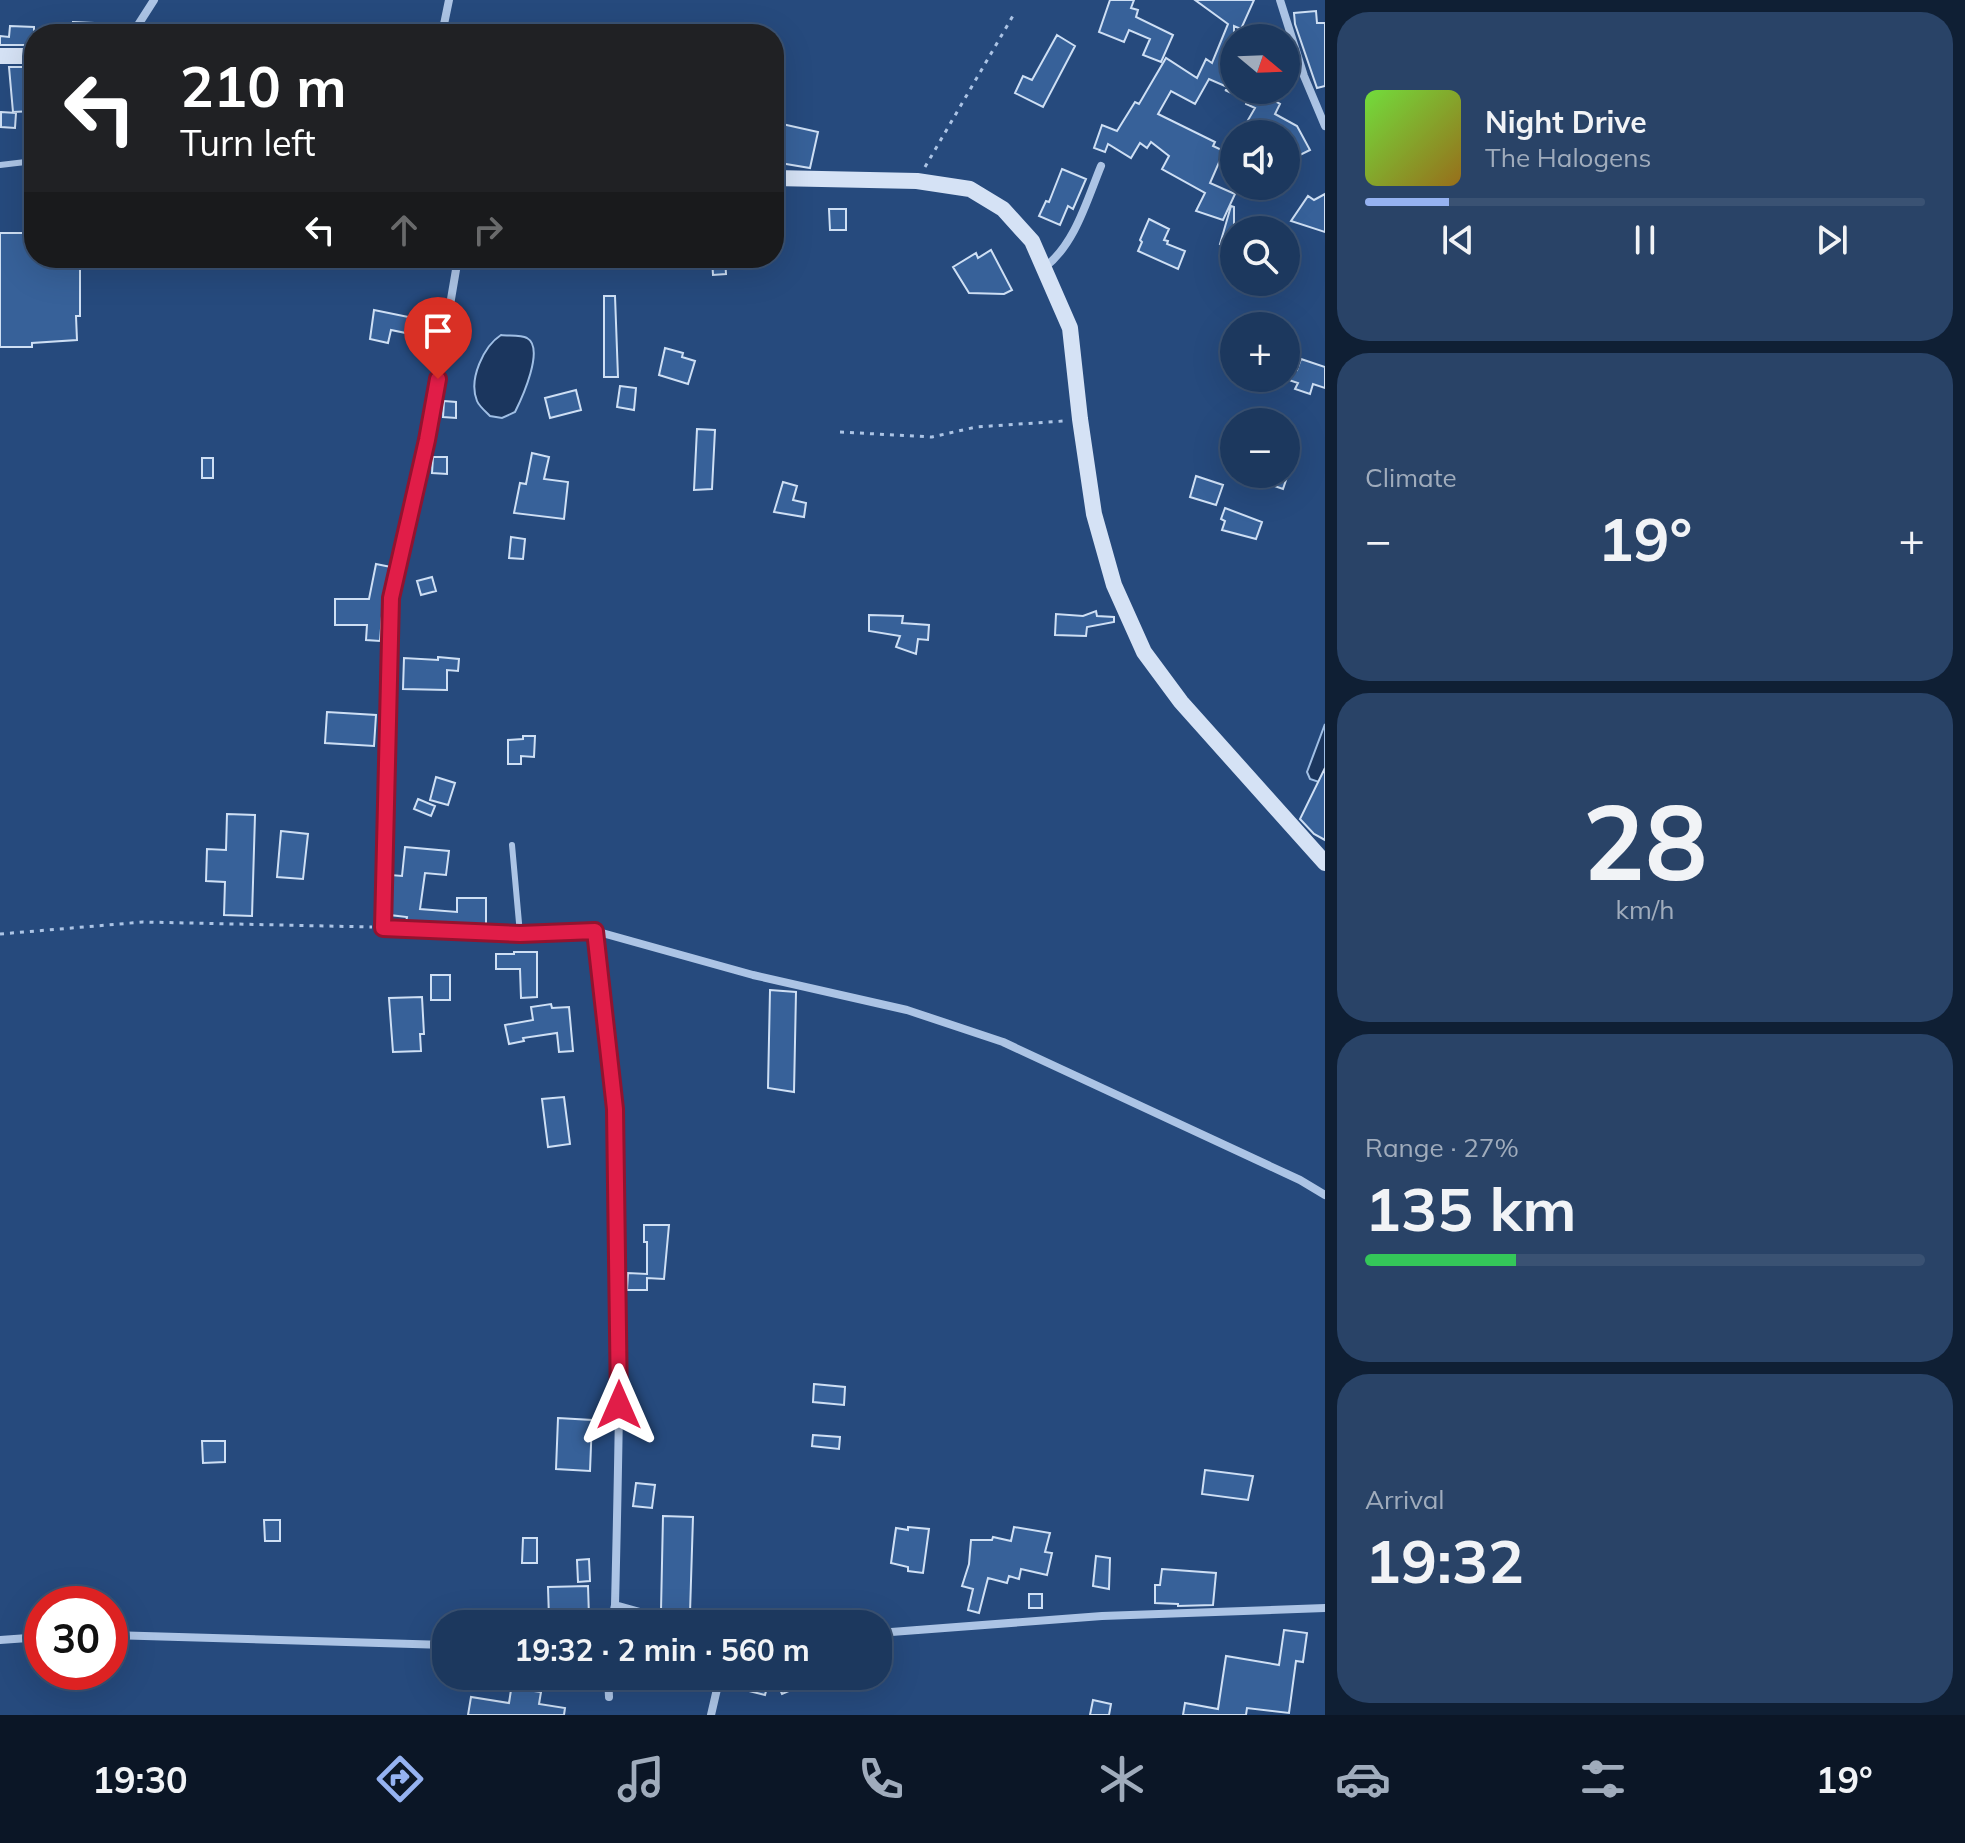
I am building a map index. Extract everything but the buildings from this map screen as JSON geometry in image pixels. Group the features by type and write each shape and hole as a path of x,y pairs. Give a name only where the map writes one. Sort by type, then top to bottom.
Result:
{"main road":[{"path":"0,56 24,56"},
{"path":"784,178 917,181 970,189 1003,209 1032,241 1070,328 1094,514 1114,585 1144,652 1181,702 1325,863"}],"street":[{"path":"139,24 154,0"},
{"path":"444,24 449,0"},
{"path":"1280,0 1304,76 1325,126"},
{"path":"1045,267 1057,257 1081,215 1101,166"},
{"path":"456,268 427,440 391,598 383,928 520,934 595,931 753,975 907,1010 1003,1042 1300,1180 1325,1195"},
{"path":"595,931 615,1109 619,1435 614,1610"},
{"path":"615,1605 633,1610"},
{"path":"892,1632 1102,1616 1325,1608"},
{"path":"128,1636 432,1645"},
{"path":"0,1640 24,1638"},
{"path":"609,1690 609,1697"},
{"path":"711,1715 717,1690"}],"lane":[{"path":"0,165 24,162"},
{"path":"512,845 520,934"}],"path":[{"path":"917,181 1014,14"},
{"path":"840,432 932,437 976,427 1080,419"},
{"path":"0,934 143,922 383,928"}],"water":[{"path":"501,335 527,338 534,352 527,385 515,412 502,418 490,416 479,405 475,392 479,364"},
{"path":"1325,724 1325,784 1310,779 1307,772"}],"route":[{"path":"438,379 391,598 383,928 520,934 595,931 615,1109 619,1405"}]}
